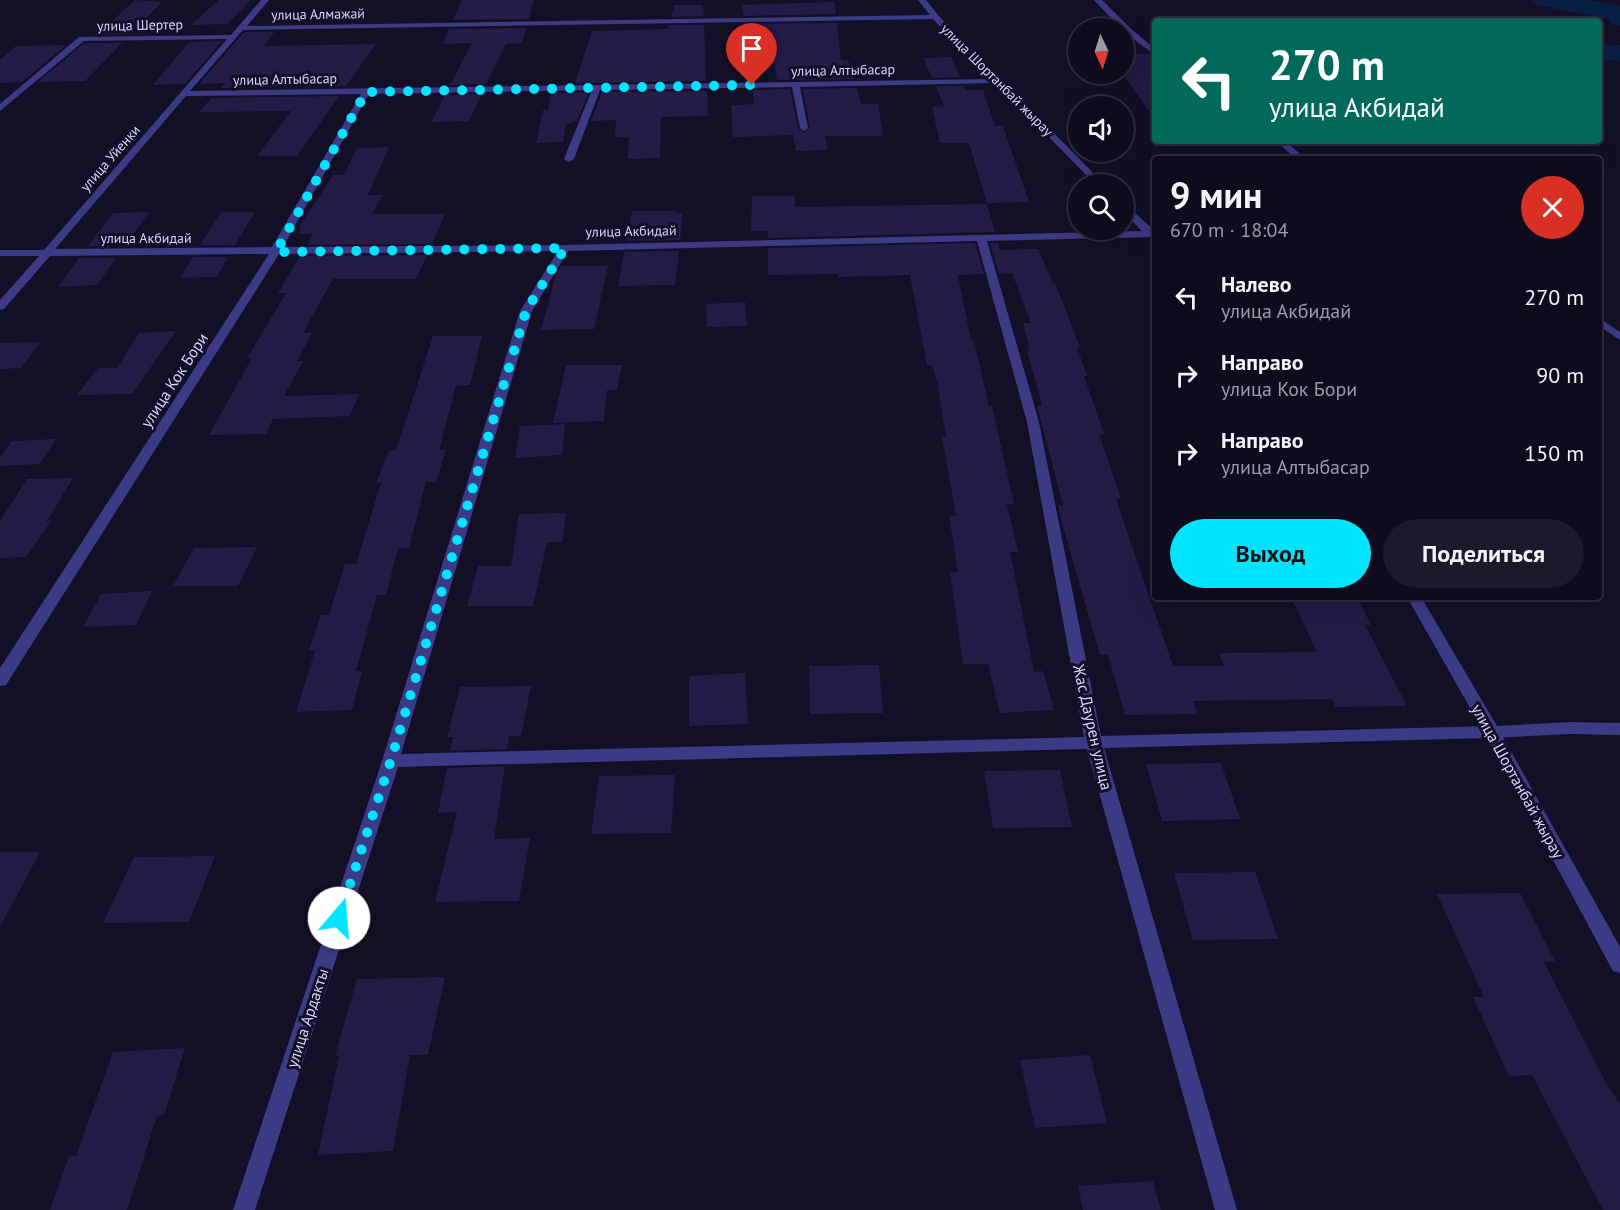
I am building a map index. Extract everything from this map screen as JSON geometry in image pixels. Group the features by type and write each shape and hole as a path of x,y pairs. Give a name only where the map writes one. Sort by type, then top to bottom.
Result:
{"street":[{"name":"улица Уйенки","path":"0,307 44,253 265,0"},
{"name":"улица Шортанбай жырау","path":"922,0 935,17 1090,174"},
{"path":"1098,0 1127,30 1152,51"},
{"name":"улица Алмажай","path":"240,28 935,17"},
{"name":"улица Шертер","path":"0,108 82,39 233,37"},
{"name":"улица Алтыбасар","path":"184,94 998,81"},
{"path":"796,85 804,128"},
{"path":"569,159 597,88"},
{"name":"улица Кок Бори","path":"0,681 276,252 366,92"},
{"path":"1284,144 1298,156"},
{"path":"1134,217 1152,234"},
{"name":"улица Акбидай","path":"0,253 565,248 1152,234"},
{"name":"Жас Даурен улица","path":"981,238 1033,423 1094,744 1226,1210"},
{"name":"улица Ардакты","path":"244,1210 391,760 526,311 565,248"},
{"path":"1602,323 1620,337"},
{"name":"улица Шортанбай жырау","path":"1416,600 1492,732 1620,965"},
{"path":"391,760 1094,744 1569,728 1620,729"}],"building":[{"path":"135,0 162,2 131,34 98,34"},
{"path":"219,0 251,0 227,24 191,25"},
{"path":"462,0 534,0 529,19 453,20"},
{"path":"834,2 836,14 744,16 742,5"},
{"path":"674,5 703,5 704,16 671,17"},
{"path":"837,23 841,60 848,60 854,79 777,80 770,37 746,38 745,24"},
{"path":"668,25 704,25 706,81 575,83 592,31 667,29"},
{"path":"526,28 522,43 506,44 486,84 450,85 472,43 443,44 449,29"},
{"path":"244,32 274,32 264,46 376,44 346,86 220,88 225,83 199,84"},
{"path":"222,41 185,84 153,85 189,42"},
{"path":"122,43 85,81 38,82 83,44"},
{"path":"66,45 22,82 0,83 0,60 16,46"},
{"path":"1134,54 1152,56 1152,116 1130,84 1134,84"},
{"path":"951,57 960,77 932,78 923,58"},
{"path":"936,86 964,86 966,90 983,90 995,126 1003,126 1029,202 987,203 969,143 940,143 932,107 944,106"},
{"path":"857,88 861,104 878,104 883,136 825,136 828,150 796,151 793,135 733,137 731,105 754,104 753,90 790,89 798,128 804,133 810,128 803,89"},
{"path":"707,91 708,116 661,117 660,158 628,159 629,137 615,137 616,120 591,121 602,92"},
{"path":"589,92 577,121 566,124 563,142 536,143 543,110 548,110 551,93"},
{"path":"482,94 469,121 431,122 445,95"},
{"path":"339,96 297,156 257,156 291,111 199,112 211,98"},
{"path":"389,147 368,195 383,195 372,214 445,214 432,244 307,245 313,234 298,234 301,229 298,229 333,175 344,175 357,148"},
{"path":"752,196 795,196 795,207 987,204 995,232 768,238 768,231 751,231"},
{"path":"632,211 683,213 680,240 626,241"},
{"path":"149,212 125,246 88,246 113,213"},
{"path":"221,212 255,212 235,245 200,245"},
{"path":"975,243 984,274 958,275 971,340 974,340 989,406 992,406 1014,504 1007,504 1018,552 1010,552 1034,672 1043,671 1054,710 1000,713 988,664 963,664 950,572 958,572 949,516 956,516 942,437 946,437 938,386 932,365 927,365 910,275 838,277 838,274 768,275 768,248"},
{"path":"990,243 998,243 1000,250 1038,249 1055,283 1080,347 1077,347 1087,376 1084,376 1104,434 1099,434 1121,499 1116,499 1173,666 1224,666 1219,653 1317,652 1292,600 1358,600 1371,625 1365,625 1407,706 1335,707 1332,699 1193,701 1197,714 1125,715 1108,655 1100,655 1060,516 1058,505 1063,505 1037,406 1042,405 1027,351 1030,351 1023,323 1031,323 1012,273 999,274"},
{"path":"679,251 675,285 618,286 624,252"},
{"path":"427,255 416,279 333,279 303,333 312,333 297,361 303,361 284,396 359,394 350,416 273,419 266,434 209,435 252,358 247,358 286,293 278,293 300,256"},
{"path":"193,257 228,257 217,277 180,278"},
{"path":"79,258 116,258 97,285 58,287"},
{"path":"561,266 608,266 594,329 541,330 555,278"},
{"path":"745,302 747,326 707,327 706,304"},
{"path":"176,331 132,394 77,395 98,368 117,368 139,333"},
{"path":"433,336 482,336 470,385 456,386 439,450 446,450 436,482 426,482 409,548 398,549 386,595 377,595 356,671 362,671 352,710 296,712 315,650 309,650 321,615 329,615 345,564 356,564 381,483 376,483 389,451 396,450"},
{"path":"40,342 21,368 0,369 0,343"},
{"path":"566,365 622,365 617,390 607,390 604,421 553,423"},
{"path":"565,424 562,455 515,458 520,426"},
{"path":"56,439 40,464 0,466 0,458 12,441"},
{"path":"73,478 47,521 51,521 26,557 0,558 0,521 27,479"},
{"path":"566,513 562,542 547,542 533,606 467,606 478,566 511,566 519,514"},
{"path":"257,547 238,586 173,586 194,548"},
{"path":"152,591 136,625 83,627 101,594"},
{"path":"879,665 883,713 810,714 809,666"},
{"path":"745,673 748,724 689,726 689,676"},
{"path":"531,686 521,736 509,736 507,749 450,751 453,737 447,737 460,687"},
{"path":"1221,763 1240,819 1162,821 1146,764"},
{"path":"505,766 494,839 530,838 519,901 435,902 457,812 438,813 447,768"},
{"path":"1060,770 1072,827 993,828 984,771"},
{"path":"675,775 671,833 591,834 599,776"},
{"path":"0,852 40,852 0,927"},
{"path":"215,856 189,922 103,923 134,857"},
{"path":"1255,872 1278,939 1193,940 1174,873"},
{"path":"1520,893 1555,961 1544,962 1607,1085 1620,1104 1620,1210 1603,1210 1532,1075 1509,1076 1473,997 1484,997 1437,894"},
{"path":"445,977 428,1055 410,1055 393,1151 318,1155 339,1056 335,1056 357,979"},
{"path":"185,1048 164,1115 157,1116 127,1210 50,1210 69,1156 76,1156 113,1052"},
{"path":"1090,1055 1107,1123 1035,1128 1020,1060"},
{"path":"1153,1181 1161,1210 1083,1210 1078,1186"}],"waterway":[{"path":"1546,0 1616,13 1620,18"},
{"path":"1602,53 1620,53"}],"route":[{"path":"339,918 391,760 526,311 565,248 276,252 366,92 752,85"}]}
